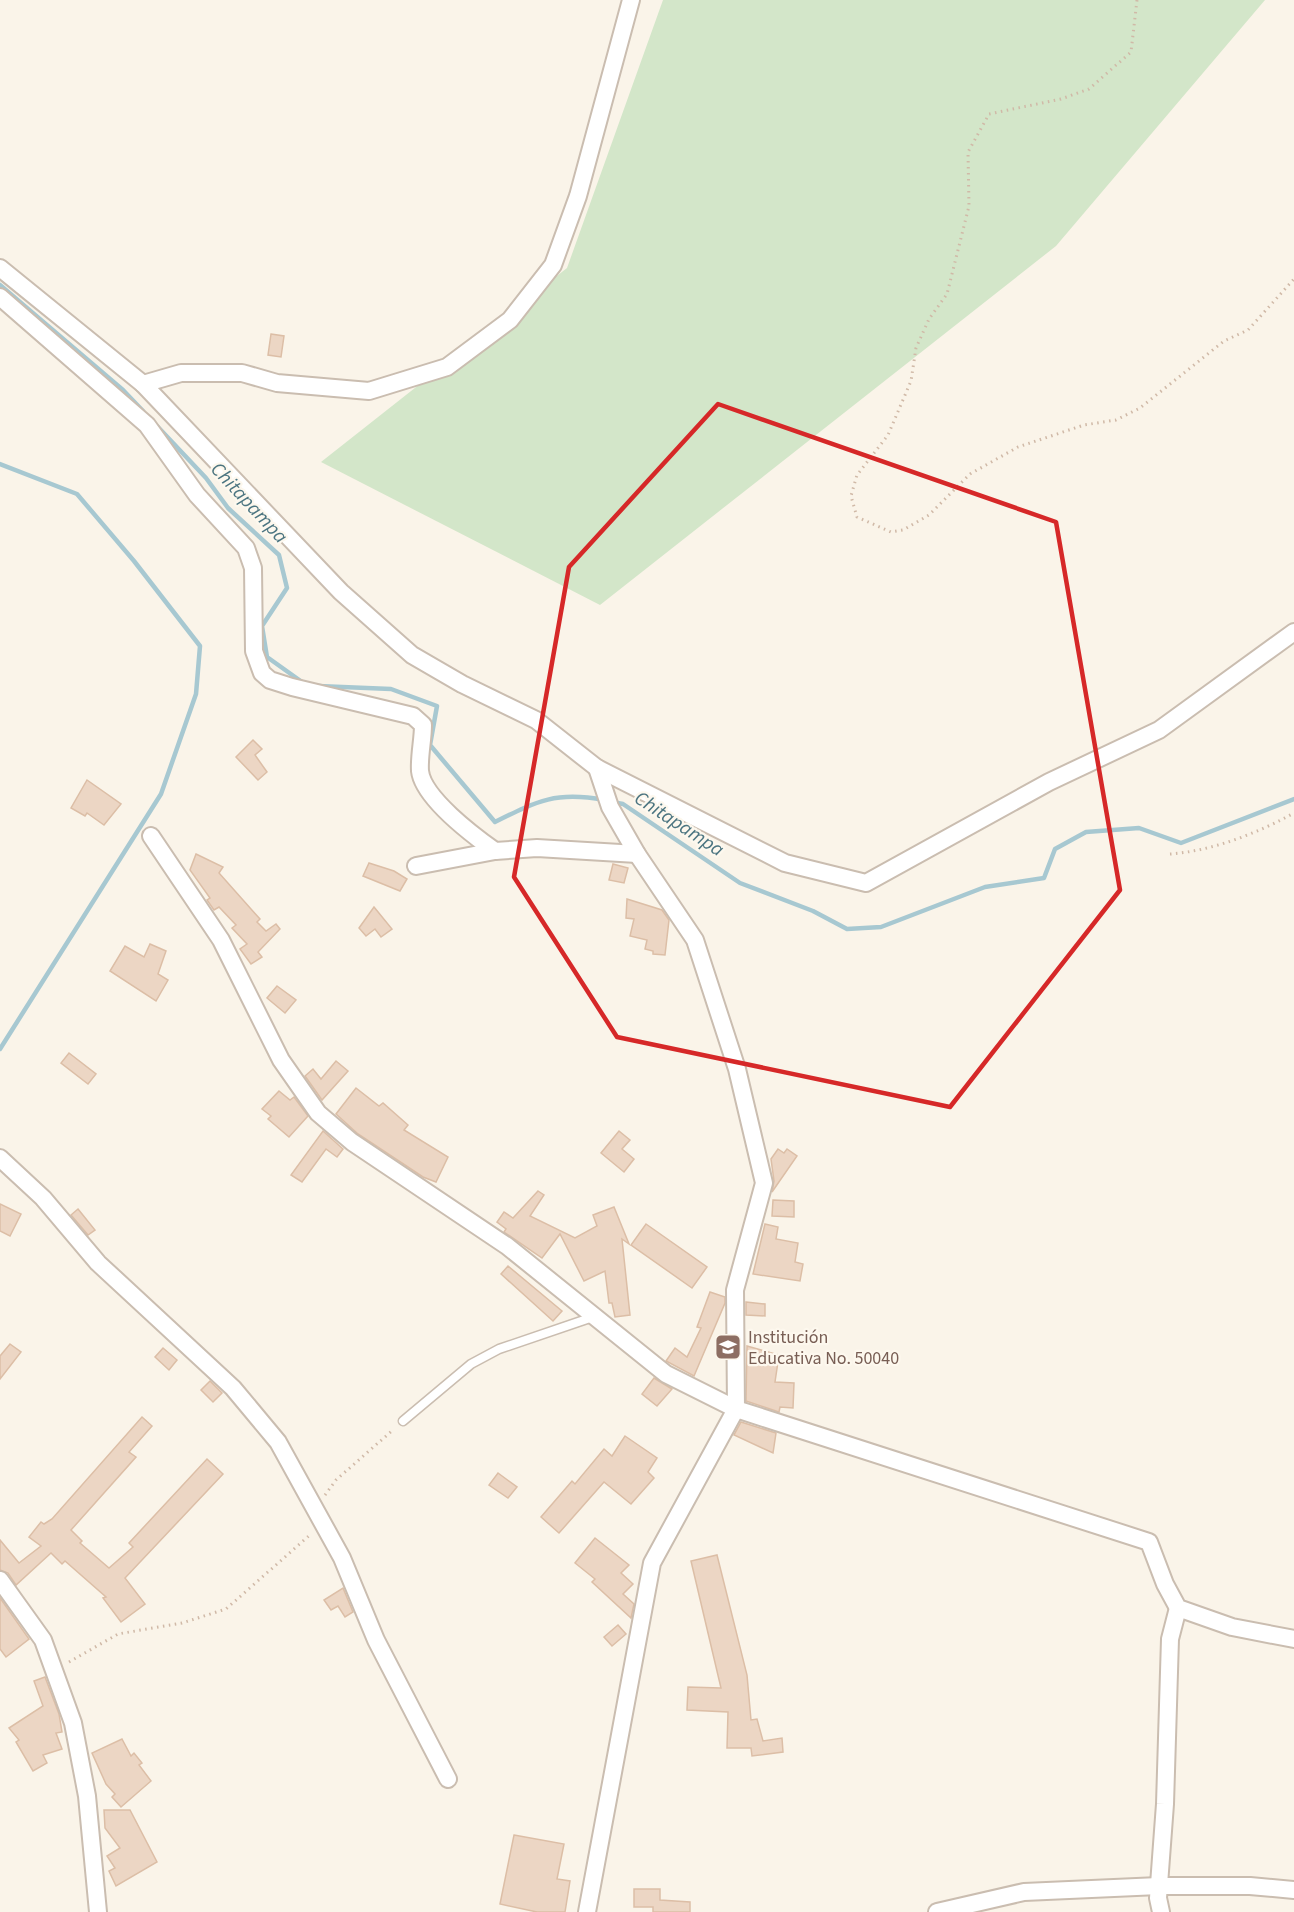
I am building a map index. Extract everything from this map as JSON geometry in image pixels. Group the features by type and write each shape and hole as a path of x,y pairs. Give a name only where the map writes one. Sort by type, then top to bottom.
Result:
{"street":[{"path":"143,384 181,373 242,373 278,383 369,392 447,367 510,320 553,265 578,196 631,0"},
{"path":"0,268 143,384 341,592 412,655 462,684 536,720 598,774 784,863 866,883 1049,782 1159,730 1294,632"},
{"path":"0,297 147,425 197,495 246,548 253,568 254,651 262,673 270,680 292,687 413,716 420,720 423,725 422,777 444,809 461,827 495,851"},
{"path":"587,1912 652,1563 736,1409 735,1290 764,1183 736,1069 695,940 637,854 610,807 598,774"},
{"path":"151,836 221,940 281,1060 318,1113 352,1142 507,1246 666,1374 736,1409 1149,1542 1165,1584 1178,1608 1232,1627 1294,1640"},
{"path":"416,866 495,851 537,848 637,854"},
{"path":"0,1158 43,1198 98,1263 233,1388 278,1442 342,1558 376,1640 448,1779"},
{"path":"0,1580 43,1640 56,1670 73,1723 87,1796 98,1912"},
{"path":"1161,1912 1159,1886 1165,1804 1170,1639 1178,1608"},
{"path":"937,1912 1024,1892 1159,1886 1250,1886 1294,1890"}],"lane":[{"path":"403,1421 471,1364 499,1349 593,1317"}],"path":[{"path":"1137,0 1131,52 1089,89 1061,99 989,114 968,152 969,206 947,294 929,319 916,348 911,381 888,435 857,475 851,496 857,517 891,532 903,530 929,515 970,474 1018,447 1084,425 1116,420 1140,408 1224,341 1248,330 1294,279"},
{"path":"1170,854 1195,852 1277,822 1294,813"},
{"path":"315,1508 336,1480 403,1421"},
{"path":"56,1670 118,1634 182,1623 226,1609 323,1523"}],"highlighted area":[{"path":"718,404 1056,522 1120,890 950,1107 617,1037 514,877 569,567"}],"green space":[{"path":"663,0 1265,0 1056,246 600,605 321,462 567,268"}],"building":[{"path":"271,334 284,336 281,357 268,355"},
{"path":"253,740 262,749 255,755 267,772 258,780 236,757"},
{"path":"87,780 121,804 104,825 87,813 85,816 71,808"},
{"path":"196,854 223,867 219,873 260,919 257,922 266,931 276,924 280,929 258,952 262,957 251,964 240,949 247,944 232,928 236,925 219,907 214,910 207,900 210,898 190,870"},
{"path":"369,863 394,871 407,879 400,891 363,876"},
{"path":"613,864 628,868 624,883 609,880"},
{"path":"627,899 662,910 669,920 665,955 653,954 653,951 645,949 647,940 630,936 634,919 626,918"},
{"path":"374,907 392,929 381,937 375,929 366,936 359,928"},
{"path":"150,944 166,951 158,974 168,980 156,1001 110,971 125,946 144,957"},
{"path":"277,986 296,1000 285,1013 267,998"},
{"path":"69,1053 96,1074 88,1084 61,1063"},
{"path":"336,1061 348,1071 322,1100 305,1076 313,1069 321,1079"},
{"path":"356,1088 379,1106 383,1103 408,1125 404,1130 448,1157 436,1182 423,1177 358,1134 336,1114"},
{"path":"279,1091 290,1100 294,1097 308,1116 289,1137 268,1119 271,1116 262,1109"},
{"path":"323,1131 343,1149 337,1157 326,1149 302,1182 291,1175"},
{"path":"619,1131 630,1140 622,1149 634,1159 624,1172 601,1153"},
{"path":"778,1149 784,1153 787,1149 797,1156 772,1192 774,1181 771,1159"},
{"path":"538,1191 544,1195 530,1216 575,1238 597,1226 593,1215 614,1207 629,1244 622,1239 630,1315 615,1317 612,1303 609,1303 605,1271 584,1281 560,1234 542,1258 504,1232 506,1229 497,1222 504,1212 513,1218"},
{"path":"773,1200 794,1201 794,1217 772,1216"},
{"path":"0,1204 21,1214 10,1236 0,1231"},
{"path":"78,1209 95,1230 88,1235 71,1215"},
{"path":"646,1224 707,1267 692,1288 631,1245"},
{"path":"765,1224 778,1227 776,1239 798,1243 795,1262 803,1264 800,1281 753,1274"},
{"path":"508,1266 562,1311 553,1321 501,1274"},
{"path":"710,1292 725,1297 725,1303 694,1376 666,1361 675,1348 687,1357 701,1328 697,1327"},
{"path":"746,1302 765,1304 765,1316 746,1315"},
{"path":"10,1344 21,1352 0,1379 0,1356"},
{"path":"747,1346 779,1355 775,1382 794,1383 793,1408 780,1407 779,1412 746,1401"},
{"path":"163,1348 177,1360 169,1370 155,1357"},
{"path":"654,1378 672,1389 657,1406 642,1394"},
{"path":"210,1381 222,1393 213,1402 201,1390"},
{"path":"142,1417 152,1426 129,1452 136,1457 71,1530 82,1541 80,1543 109,1568 133,1547 129,1543 207,1459 223,1474 125,1578 145,1604 121,1622 103,1598 106,1597 65,1561 62,1564 51,1553 16,1585 8,1573 0,1570 0,1540 19,1563 41,1546 29,1537 41,1522 44,1524 52,1519"},
{"path":"741,1422 776,1433 773,1453 734,1435"},
{"path":"625,1436 657,1458 648,1472 654,1478 631,1504 604,1482 559,1533 541,1517 572,1481 575,1484 604,1449 612,1456"},
{"path":"498,1473 517,1487 508,1498 489,1485"},
{"path":"595,1538 629,1565 621,1573 633,1584 623,1594 634,1604 631,1618 592,1582 595,1579 575,1563"},
{"path":"717,1555 747,1675 751,1720 757,1719 763,1741 782,1738 783,1752 752,1756 751,1748 727,1748 728,1712 687,1710 688,1687 721,1688 691,1561"},
{"path":"343,1588 353,1612 345,1617 338,1606 331,1610 324,1600"},
{"path":"0,1598 29,1639 6,1657 0,1649"},
{"path":"618,1625 626,1634 612,1646 604,1637"},
{"path":"45,1677 59,1714 62,1732 56,1733 62,1749 43,1755 47,1763 33,1771 16,1742 19,1740 9,1728 43,1706 34,1681"},
{"path":"122,1739 131,1756 134,1753 142,1763 139,1765 151,1781 121,1807 112,1797 115,1794 106,1784 92,1753"},
{"path":"104,1810 130,1810 157,1862 116,1886 109,1871 115,1868 107,1856 120,1848 105,1828"},
{"path":"514,1835 564,1844 557,1879 570,1881 565,1912 537,1912 500,1904"},
{"path":"634,1889 660,1889 660,1900 690,1902 690,1912 653,1912 653,1907 634,1907"}],"waterway":[{"name":"Chitapampa","path":"0,285 123,390 143,411"},
{"name":"Chitapampa","path":"157,426 206,478 228,508 279,555 287,588 262,626 267,657 302,682"},
{"path":"0,464 77,494 134,561 200,646 196,694 161,794 0,1049"},
{"name":"Chitapampa","path":"318,686 391,689 437,706 430,745 495,822 535,803 559,797 604,800"},
{"name":"Chitapampa","path":"612,802 623,804 740,883 813,911 847,929 881,927 985,887 1044,878 1055,849 1086,832 1139,828 1181,843 1294,799"}],"place":[{"name":"Institución Educativa No. 50040","path":"728,1347"}]}
